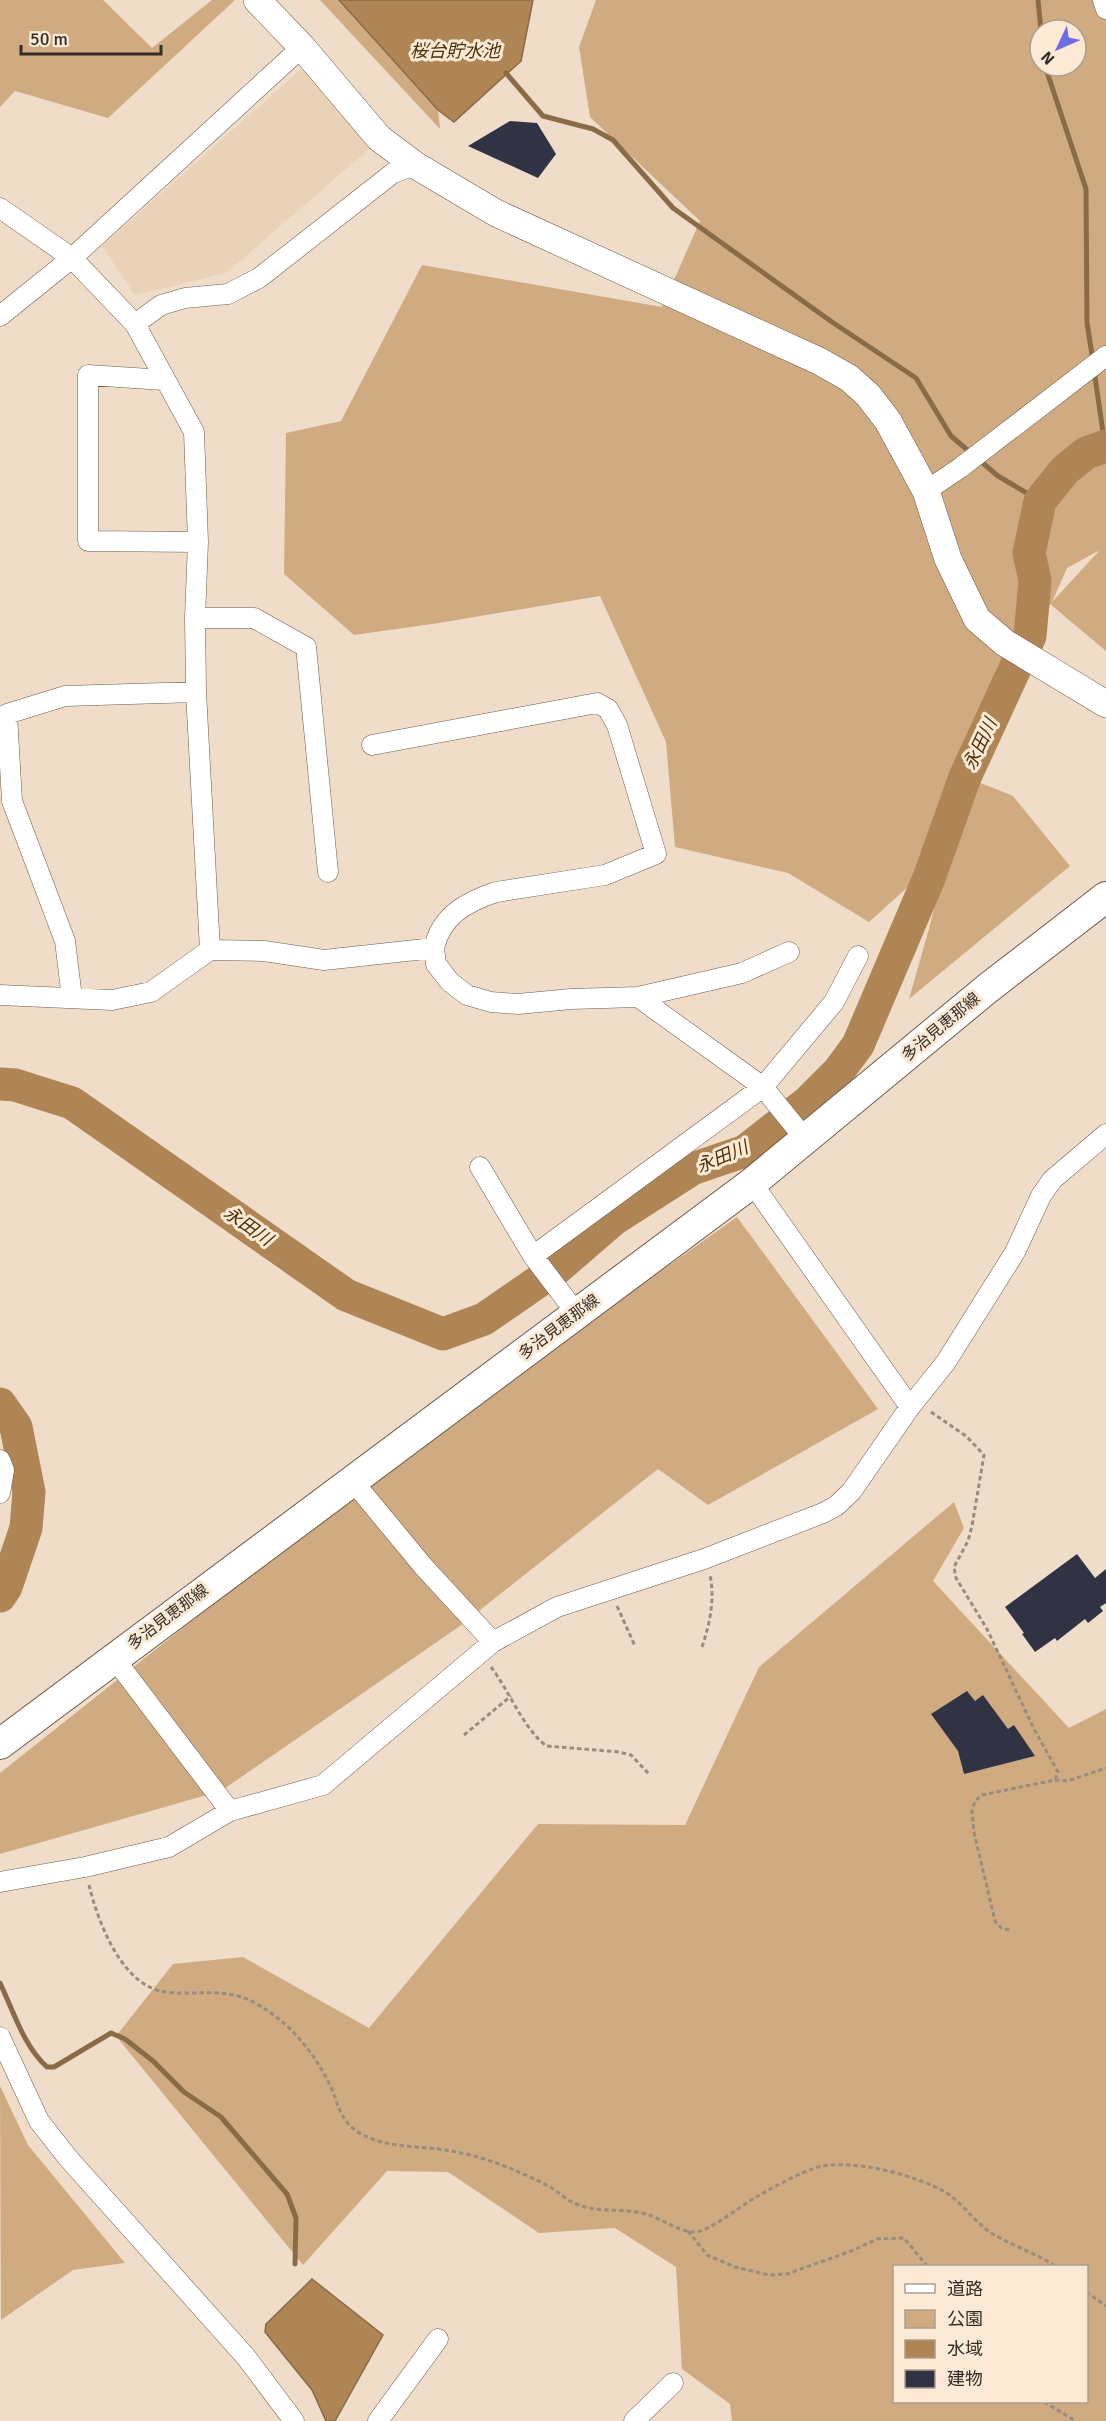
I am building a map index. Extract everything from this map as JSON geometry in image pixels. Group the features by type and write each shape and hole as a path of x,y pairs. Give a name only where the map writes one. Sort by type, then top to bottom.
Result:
{"main road":[{"name":"多治見恵那線","path":"0,1744 352,1480 572,1307 752,1183 803,1136 1106,897"}],"street":[{"path":"257,0 302,47 379,138 415,165 496,213 819,361 849,378 868,396 888,421 926,491 948,559 976,619 1005,643 1106,704"},
{"path":"1103,0 1106,9"},
{"path":"0,316 72,258 302,47"},
{"path":"135,324 161,305 185,298 228,294 259,278 393,173 415,165"},
{"path":"0,208 72,258 135,324 194,432 198,542 195,618 196,692 210,950"},
{"path":"926,491 960,468 1105,357"},
{"path":"165,380 88,375 88,541 198,542"},
{"path":"195,618 254,618 306,647 328,872"},
{"path":"72,998 66,941 12,801 7,714 65,696 196,692"},
{"path":"372,745 597,703 608,709 617,725 656,854 605,875 496,892 483,896 455,912 438,931 434,948 436,964 450,982 467,994 491,1002 518,1004 571,999 638,997 742,973 789,952"},
{"path":"0,995 112,1000 151,992 210,950 264,951 324,960 434,948"},
{"path":"536,1259 767,1091 834,1002 858,956"},
{"path":"638,997 767,1091 803,1136"},
{"path":"0,1882 85,1867 169,1847 230,1811 323,1785 486,1648 557,1607 704,1559 836,1506 851,1492 913,1404 946,1362 1015,1252 1041,1196 1053,1180 1106,1134"},
{"path":"480,1167 536,1259 572,1307"},
{"path":"752,1183 913,1404"},
{"path":"0,1460 4,1470 0,1493"},
{"path":"352,1480 423,1566 486,1648"},
{"path":"114,1658 230,1811"},
{"path":"0,2037 39,2121 68,2158 246,2357 294,2421"},
{"path":"378,2421 438,2339"},
{"path":"634,2421 673,2383"}],"path":[{"path":"913,1404 966,1436 984,1455 970,1533 954,1567 956,1578 987,1629 1034,1730 1058,1772 1054,1780"},
{"path":"702,1647 713,1599 711,1577 704,1559"},
{"path":"609,1590 635,1646"},
{"path":"486,1648 511,1696 538,1740 547,1746 620,1752 631,1755 649,1774"},
{"path":"465,1735 511,1696"},
{"path":"1012,1930 1002,1929 995,1922 974,1832 972,1811 975,1801 982,1796 1054,1780 1068,1781 1106,1768"},
{"path":"85,1867 95,1908 110,1943 140,1984 168,1993 205,1991 240,1995 269,2012 287,2025 302,2041 332,2089 338,2110 355,2130 385,2143 446,2150 473,2156 506,2167 550,2187 574,2203 649,2215 688,2231 698,2232 758,2196 817,2167 852,2166 904,2174 945,2192 962,2204 992,2233 1053,2265"},
{"path":"688,2231 707,2255 735,2267 769,2275 787,2274 854,2250 877,2239 904,2238 926,2265"},
{"path":"1088,2293 1106,2306"},
{"path":"1046,2403 1076,2421"}],"shaded area":[{"path":"309,62 382,138 226,273 135,295 102,246"}],"green space":[{"path":"0,0 103,0 152,48 212,0 235,0 108,118 15,91 0,107"},
{"path":"320,0 339,0 438,110 440,129"},
{"path":"596,0 1106,0 1106,651 1050,604 971,779 1013,796 1070,866 909,999 929,929 958,809 931,866 869,922 788,873 675,847 666,742 600,596 354,635 284,574 286,433 341,421 422,265 662,307 700,221 590,117 579,47","holes":["1098,552 1052,602 1067,568"]},
{"path":"737,1217 878,1409 708,1505 658,1469 460,1626 221,1791 0,1854 0,1773 402,1454"},
{"path":"954,1502 964,1528 933,1581 1069,1728 1106,1709 1106,2421 732,2421 730,2404 682,2369 676,2267 615,2228 539,2233 448,2172 387,2171 303,2265 116,2036 173,1964 243,1957 369,2028 538,1824 685,1825 759,1667"},
{"path":"0,2086 28,2145 125,2263 73,2270 1,2320"}],"water":[{"name":"桜台貯水池","path":"339,0 533,0 521,61 454,122 438,110"},
{"path":"312,2279 383,2335 335,2421 326,2421 312,2390 265,2332 266,2324"}],"building":[{"path":"510,121 537,123 556,154 538,178 468,146"},
{"path":"1077,1554 1095,1578 1106,1569 1106,1603 1100,1607 1103,1611 1088,1623 1085,1619 1057,1641 1055,1638 1035,1652 1005,1607"},
{"path":"967,1691 975,1701 983,1695 1008,1729 1014,1725 1035,1756 964,1774 958,1751 931,1714"}],"waterway":[{"path":"1038,0 1040,18"},
{"path":"506,73 543,116 593,129 613,140 673,208 832,322 916,378 951,436 971,453"},
{"path":"1049,78 1086,189 1087,323 1093,361"},
{"path":"1094,370 1105,446"},
{"name":"永田川","path":"0,1084 15,1085 72,1103 346,1295 443,1334 484,1319 555,1270 614,1219 692,1169 745,1151 808,1102 838,1072 858,1045 929,878 965,777 1030,636 1035,581 1029,553 1040,501 1065,470 1086,453 1106,446"},
{"path":"978,459 998,476 1040,501"},
{"name":"永田川","path":"0,1404 16,1427 29,1492 26,1528 6,1587 0,1596"},
{"path":"0,1983 25,2039 47,2067 54,2067 111,2033 125,2039 153,2061 184,2092 221,2117 287,2194 296,2218 295,2264"}]}
